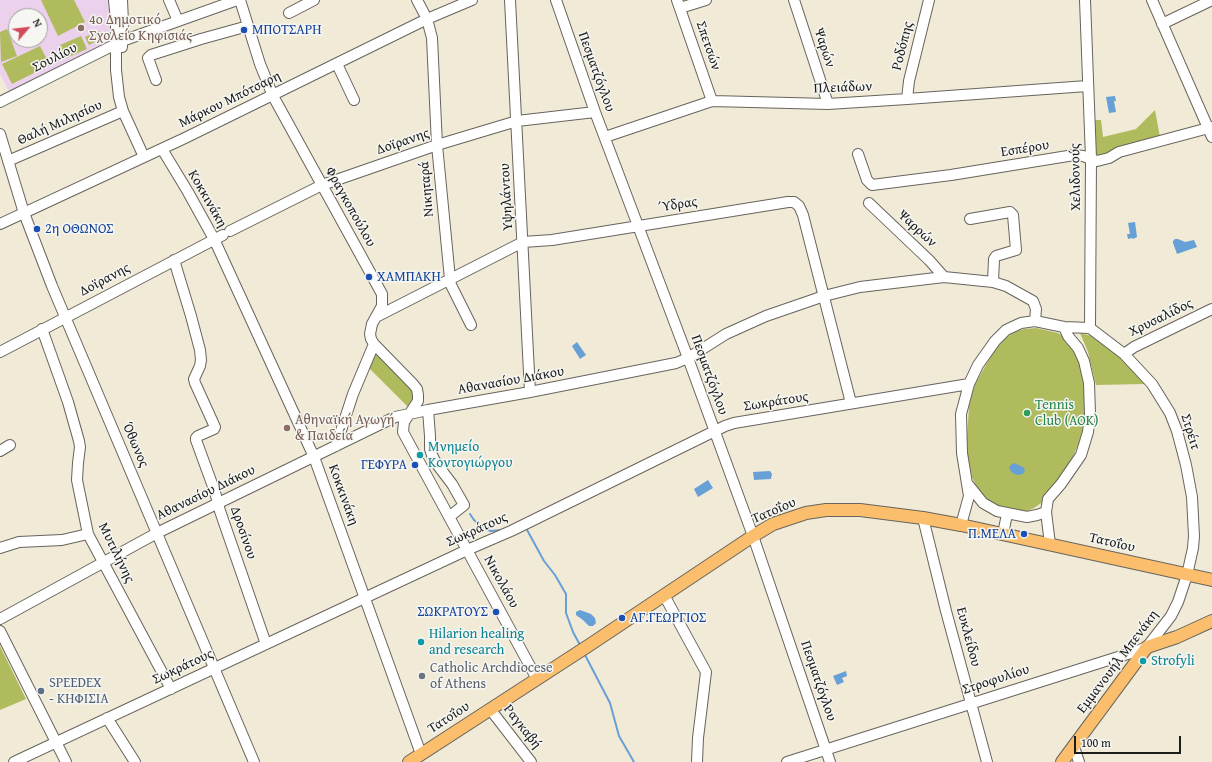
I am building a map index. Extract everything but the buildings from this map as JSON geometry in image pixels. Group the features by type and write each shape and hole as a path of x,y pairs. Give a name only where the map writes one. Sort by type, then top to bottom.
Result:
{"main road":[{"name":"Τατοΐου","path":"409,762 753,536 773,524 793,516 826,510 860,510 923,518 1050,544 1212,580"},
{"name":"Στροφυλίου","path":"1147,647 1177,637 1212,620"},
{"name":"Εμμανουήλ Μπενάκη","path":"1062,762 1147,647"}],"street":[{"path":"114,0 119,42 119,97 122,111 144,157"},
{"path":"119,42 124,22 122,0"},
{"path":"169,0 178,21"},
{"name":"Σουλίου","path":"0,102 119,42 236,0"},
{"name":"Φραγκοπούλου","path":"240,0 260,64 273,96 382,294 382,306 372,324 370,334 374,344"},
{"path":"293,7 314,0"},
{"name":"Νικηταρά","path":"417,0 427,19 432,38 437,146 450,279 451,285 471,325"},
{"name":"Μάρκου Μπότσαρη","path":"0,224 273,96 427,19 472,0"},
{"name":"Υψηλάντου","path":"510,0 530,392"},
{"name":"Πεσματζόγλου","path":"556,0 595,112 688,358 753,536 830,762"},
{"path":"679,4 706,0"},
{"name":"Ψαρών","path":"794,0 828,104"},
{"name":"Ροδόπης","path":"907,99 909,81 929,0"},
{"name":"Χελιδονούς","path":"1085,0 1087,86 1091,158 1090,328"},
{"path":"1152,0 1211,131"},
{"path":"1162,24 1212,0"},
{"name":"Σπετσών","path":"679,4 712,101"},
{"path":"156,80 148,58 151,55 248,26"},
{"path":"337,64 354,100"},
{"name":"Πλειάδων","path":"605,137 712,101 828,104 1087,86"},
{"name":"Θαλή Μιλησίου","path":"8,161 122,111"},
{"name":"Δοϊρανης","path":"0,352 222,235 322,185 517,121 595,112"},
{"name":"Εσπέρου","path":"858,154 867,180 872,185 952,175 1074,155 1097,160 1109,158 1119,152 1211,131"},
{"name":"Όθωνος","path":"0,134 24,213 66,317 254,762"},
{"name":"Κοκκινάκη","path":"162,149 188,192 222,235 314,457 421,754"},
{"name":"Ύδρας","path":"376,317 523,242 552,240 638,225 794,202 799,206 803,215 851,403"},
{"name":"Ψαρρών","path":"869,203 929,260 944,277"},
{"path":"970,219 1010,212 1013,215 1016,250 996,256 994,259 993,282"},
{"name":"Δροσίνου","path":"174,260 200,350 200,366 194,379 215,427 214,429 198,436 196,440 266,644"},
{"name":"Αθανασίου Διάκου","path":"0,618 157,532 218,504 395,417 676,363 688,358 726,334 744,325 824,296 860,287 944,277 993,282 1006,286 1033,300 1036,309 1034,321"},
{"name":"Χρυσαλίδος","path":"1124,354 1134,347 1212,309"},
{"path":"961,525 968,496 962,453 961,414 969,384 978,365 994,341 1006,330 1021,323 1034,321 1064,326 1090,328"},
{"path":"1050,544 1046,512 1048,498 1061,484 1081,455 1090,424 1091,397 1086,369 1082,354 1075,343 1068,336 1064,326"},
{"name":"Στρέιτ","path":"1090,328 1124,354 1152,384 1170,413 1177,431 1186,465 1194,510 1193,548 1187,575"},
{"name":"Μυτιλήνης","path":"42,329 68,402 79,441 80,447 77,480 88,534 171,688"},
{"path":"336,446 353,394 374,344 417,389 418,401 408,414"},
{"name":"Σωκράτους","path":"14,762 515,529 714,431 734,423 969,384"},
{"path":"428,410 430,448 432,455 452,484 464,505 449,517"},
{"name":"Νικολάου","path":"408,414 404,422 403,432 537,679"},
{"path":"0,451 10,446"},
{"path":"967,483 984,503 997,511 1007,514 1027,516 1046,512"},
{"path":"1003,534 1007,514"},
{"name":"Ευκλείδου","path":"923,518 946,611 987,762"},
{"path":"0,548 19,542 62,540 88,534"},
{"name":"Εμμανουήλ Μπενάκη","path":"1147,647 1171,616 1176,607 1187,575"},
{"path":"664,595 706,672 698,738 697,762"},
{"path":"0,631 66,762"},
{"name":"Στροφυλίου","path":"787,762 1147,647"},
{"name":"Ραγκαβή","path":"490,709 531,762"},
{"path":"107,718 135,762"},
{"path":"1074,747 1079,762"}],"shaded area":[{"path":"0,0 110,0 112,21 111,41 9,92 0,74"}],"green space":[{"path":"41,0 74,0 85,22 58,36 48,15 48,8 45,8"},
{"path":"7,29 8,48 14,48 17,56 1,62 0,32"},
{"path":"100,31 103,38 89,45 85,37"},
{"path":"81,36 87,49 66,58 60,45"},
{"path":"36,48 41,48 50,65 12,84 2,64"},
{"path":"1155,110 1160,137 1116,148 1106,155 1095,155 1094,120 1101,120 1103,137 1136,129"},
{"name":"Tennis Club (AOK)","path":"1036,328 1058,333 1067,339 1080,362 1084,381 1086,420 1078,445 1068,468 1047,499 1034,508 1024,512 1010,511 993,504 979,492 972,477 968,457 967,437 969,406 975,384 995,349 1007,337 1015,332 1024,329"},
{"path":"1080,333 1096,337 1117,354 1145,384 1096,385 1088,352"},
{"path":"375,351 413,389 414,397 412,403 408,407 368,367"},
{"path":"0,646 26,699 0,710"}],"water":[{"path":"1115,96 1116,101 1114,101 1116,112 1109,113 1106,97"},
{"path":"1135,222 1137,237 1128,239 1127,234 1130,234 1128,223"},
{"path":"1175,239 1185,242 1194,240 1197,247 1177,254 1173,243"},
{"path":"577,342 586,355 580,359 572,346"},
{"path":"1014,463 1023,467 1025,470 1023,474 1017,475 1011,472 1009,467"},
{"path":"770,471 772,474 771,479 754,480 753,472"},
{"path":"708,480 713,488 698,497 694,489"},
{"path":"580,610 591,614 595,618 596,623 593,626 589,626 576,615 576,612"},
{"path":"846,671 847,676 842,678 844,682 837,685 833,676"}],"waterway":[{"path":"470,514 484,529 491,531 502,530"},
{"path":"526,528 544,561 555,575 566,594 566,613 573,632 580,645"},
{"path":"584,653 610,703 619,736 634,762"}],"place":[{"name":"4ο Δημοτικό Σχολείο Κηφισιάς","path":"81,28"},
{"name":"ΜΠΟΤΣΑΡΗ","path":"244,30"},
{"name":"2η ΟΘΩΝΟΣ","path":"37,229"},
{"name":"ΧΑΜΠΑΚΗ","path":"369,277"},
{"name":"Tennis Club (AOK)","path":"1027,413"},
{"name":"Αθηναϊκή Αγωγή & Παιδεία","path":"287,428"},
{"name":"Μνημείο Κοντογιώργου","path":"420,455"},
{"name":"ΓΕΦΥΡΑ","path":"415,465"},
{"name":"Π.ΜΕΛΑ","path":"1024,534"},
{"name":"ΣΩΚΡΑΤΟΥΣ","path":"496,612"},
{"name":"ΑΓ.ΓΕΩΡΓΙΟΣ","path":"622,618"},
{"name":"Hilarion healing and research","path":"421,642"},
{"name":"Strofyli","path":"1143,661"},
{"name":"Catholic Archdiocese of Athens","path":"422,676"},
{"name":"SPEEDEX - ΚΗΦΙΣΙΑ","path":"41,691"}]}
